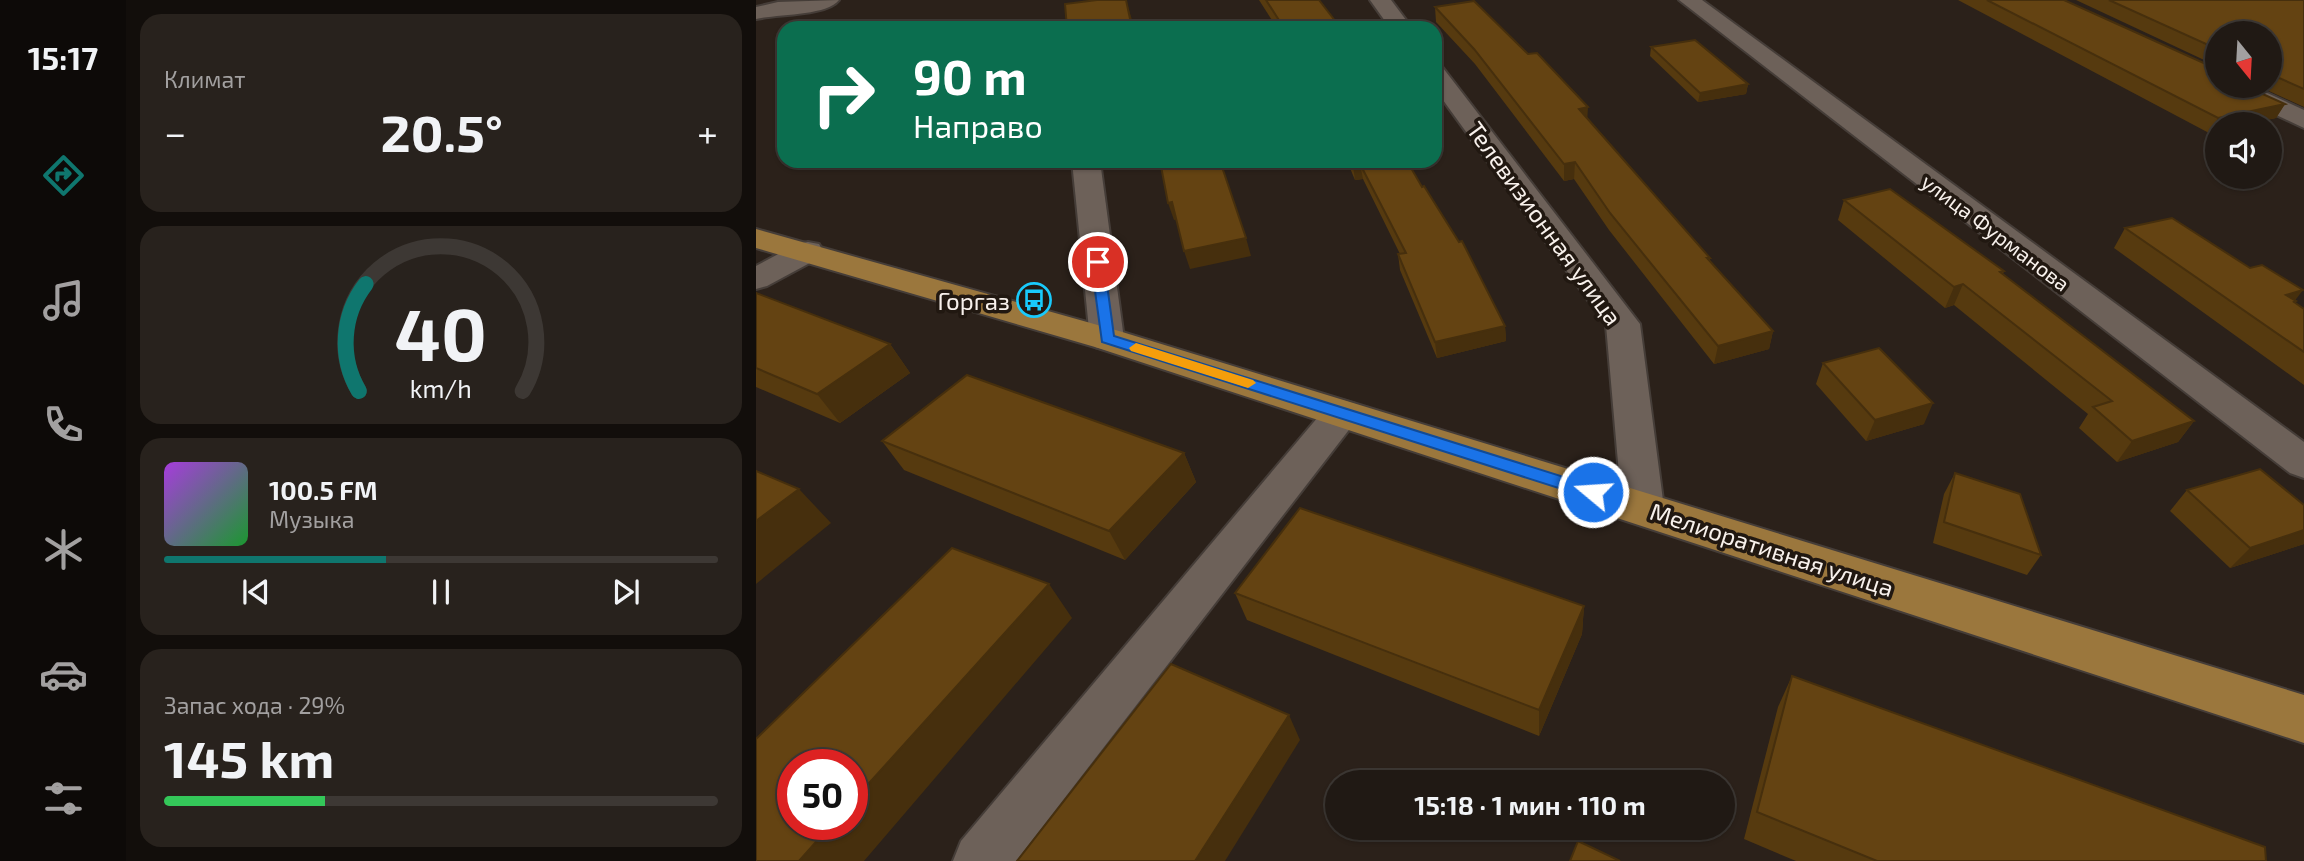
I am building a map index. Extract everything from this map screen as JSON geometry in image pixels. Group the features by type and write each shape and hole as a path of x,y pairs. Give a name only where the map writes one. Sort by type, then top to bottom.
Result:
{"main road":[{"name":"Мелиоративная улица","path":"756,238 1107,339 2304,719"}],"street":[{"path":"1380,0 1396,21"},
{"name":"улица Фурманова","path":"1689,0 2304,463"},
{"path":"756,13 825,2 834,16 833,21"},
{"name":"Телевизионная улица","path":"1442,82 1623,324 1643,508"},
{"path":"2258,98 2304,120"},
{"path":"1087,168 1107,339"},
{"path":"756,279 808,251"},
{"path":"981,861 1342,413"}],"building":[{"path":"1126,0 1130,21 1066,21 1065,4"},
{"path":"1266,0 1319,0 1335,21 1280,21"},
{"path":"1987,0 2064,0 2205,64 2205,98 2272,98 2285,104 2247,112 2206,112"},
{"path":"2109,0 2304,0 2304,89 2282,79 2282,21 2205,21 2205,44"},
{"path":"1474,1 1528,54 1537,53 1588,107 1579,109 1773,331 1718,346 1610,213 1575,162 1564,164 1474,49 1435,7"},
{"path":"1695,40 1748,84 1700,93 1651,47"},
{"path":"1161,168 1222,168 1246,238 1184,251 1172,202 1168,203"},
{"path":"1362,168 1411,168 1459,242 1462,241 1505,326 1435,342 1398,254 1406,253"},
{"path":"1890,189 2004,271 2000,272 2194,421 2132,441 2093,407 2112,401 1963,284 1954,287 1844,200"},
{"path":"2172,218 2250,268 2262,265 2303,290 2286,295 2304,309 2304,352 2125,228"},
{"path":"756,293 890,344 817,394 756,368"},
{"path":"1879,348 1933,403 1875,420 1823,363"},
{"path":"967,375 1184,453 1109,531 882,441"},
{"path":"2260,469 2304,505 2304,530 2250,548 2187,490"},
{"path":"756,471 799,489 756,521"},
{"path":"1955,473 2020,494 2041,555 1944,522"},
{"path":"1300,508 1584,606 1539,710 1235,593"},
{"path":"952,548 1049,584 868,784 868,749 777,749 777,840 818,840 799,861 756,861 756,739"},
{"path":"1171,664 1289,715 1195,861 1017,861"},
{"path":"1792,676 2265,847 2266,861 1877,861 1757,812"},
{"path":"1578,841 1620,861 1570,861"}],"slow traffic":[{"path":"1136,348 1248,383"}],"place":[{"name":"Горгаз","path":"1034,300"}],"route":[{"path":"1098,262 1107,339 1593,492"}]}
